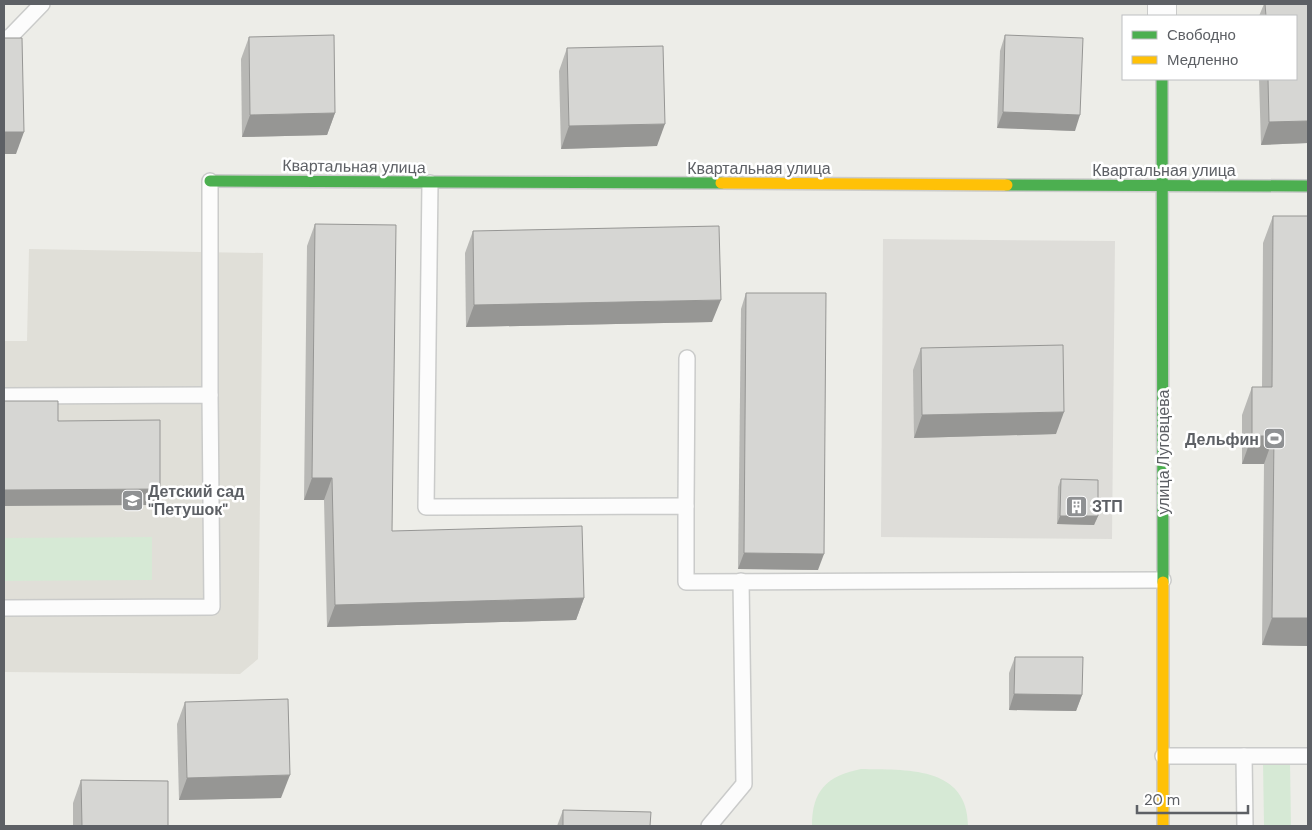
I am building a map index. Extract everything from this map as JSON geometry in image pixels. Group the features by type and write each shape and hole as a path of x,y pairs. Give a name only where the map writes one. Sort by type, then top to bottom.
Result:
{"street":[{"name":"улица Луговцева","path":"1162,80 1163,826"},
{"name":"Квартальная улица","path":"210,181 1162,187 1308,186"}],"lane":[{"path":"4,38 9,38 42,4"},
{"path":"4,608 212,607 210,181"},
{"path":"430,183 426,507 686,506"},
{"path":"687,358 686,582 1163,580"},
{"path":"4,396 210,395"},
{"path":"709,826 744,784 742,581"},
{"path":"1163,756 1308,756"},
{"path":"1244,756 1245,826"}],"shaded area":[{"path":"883,239 1115,241 1112,539 881,537"},
{"name":"Детский сад \"Петушок\"","path":"29,249 263,253 258,659 240,674 4,672 4,341 27,341"}],"green space":[{"path":"152,537 152,580 4,581 4,538"},
{"path":"1290,761 1291,826 1264,826 1263,762"},
{"path":"861,769 914,771 945,781 957,792 965,806 968,826 812,826 815,803 824,787 839,776"}],"building":[{"path":"1265,4 1308,4 1308,121 1269,122 1268,80 1297,80 1297,15 1266,15"},
{"path":"334,35 335,113 250,115 249,37"},
{"path":"1005,35 1083,38 1080,115 1003,112"},
{"path":"4,38 22,38 24,132 4,132"},
{"path":"663,46 665,124 569,126 567,48"},
{"name":"Дельфин","path":"1273,216 1308,216 1308,618 1272,618 1274,436 1252,436 1252,387 1272,387"},
{"path":"315,224 396,225 392,531 582,526 584,598 335,605 332,478 312,478"},
{"path":"719,226 721,300 474,305 473,231"},
{"path":"746,293 826,293 824,554 744,553"},
{"path":"1063,345 1064,412 922,415 921,348"},
{"path":"4,401 58,401 58,421 160,420 160,489 4,490"},
{"name":"ЗТП","path":"1061,479 1098,480 1098,516 1060,516"},
{"path":"1015,657 1083,657 1082,695 1014,694"},
{"path":"288,699 290,775 187,778 185,702"},
{"path":"81,780 168,781 168,826 82,826"},
{"path":"563,810 651,812 650,826 563,826"}],"traffic: fast":[{"path":"1162,80 1163,582"},
{"path":"210,181 721,183"},
{"path":"1007,185 1308,186"}],"traffic: slow":[{"path":"721,183 1007,185"},
{"path":"1163,582 1163,826"}],"place":[{"name":"Дельфин","path":"1275,439"},
{"name":"Детский сад \"Петушок\"","path":"132,500"},
{"name":"ЗТП","path":"1076,506"}]}
